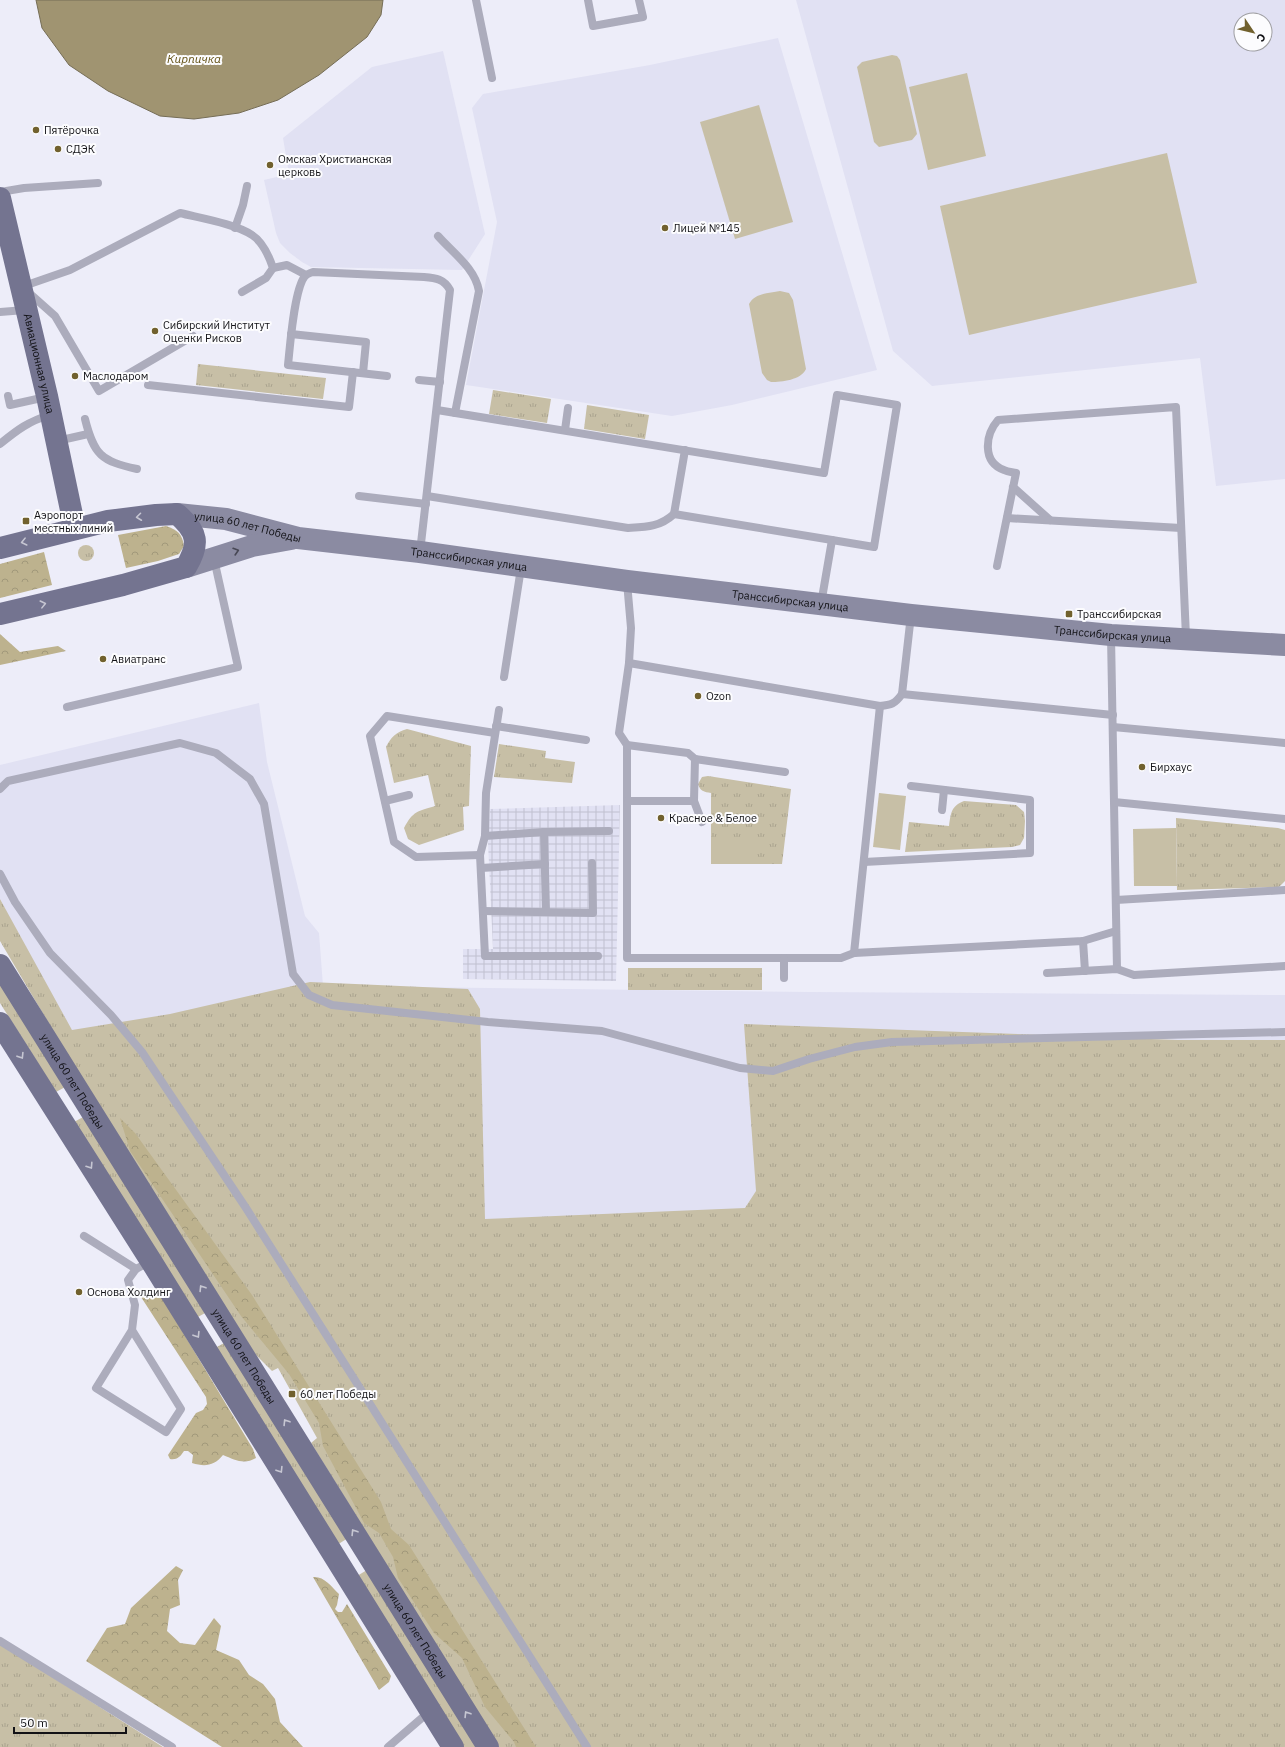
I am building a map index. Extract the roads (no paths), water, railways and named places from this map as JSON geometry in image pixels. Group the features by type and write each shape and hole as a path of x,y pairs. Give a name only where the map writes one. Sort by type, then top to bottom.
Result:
{"main road":[{"name":"Авиационная улица","path":"0,198 3,222 21,287 75,529"},
{"name":"улица 60 лет Победы","path":"178,514 189,524 195,538 194,554 186,567"},
{"name":"улица 60 лет Победы","path":"0,548 108,521 178,514 226,519 298,538"},
{"name":"улица 60 лет Победы","path":"2,612 123,585 252,546 298,538"},
{"name":"Транссибирская улица","path":"298,538 420,552 627,581 911,615 1111,635 1285,645"},
{"name":"улица 60 лет Победы","path":"0,965 488,1747"},
{"path":"0,1023 58,1115 143,1265 341,1566 453,1747"},
{"path":"58,1115 85,1099"},
{"path":"341,1566 366,1551"}],"lane":[{"path":"476,0 492,78"},
{"path":"588,0 593,26 643,17 639,0"},
{"path":"0,192 24,188 98,183"},
{"path":"235,228 243,205 247,186"},
{"path":"21,287 70,270 180,213 252,234 270,256 273,268"},
{"path":"438,236 471,271 478,282 479,291 455,412"},
{"path":"242,292 266,278 273,268 288,265 306,275"},
{"path":"387,376 288,365 291,334 302,281 306,275 313,272 424,277 446,282 450,290 420,552"},
{"path":"21,287 55,316 99,391 193,336"},
{"path":"0,312 26,310"},
{"path":"291,334 366,342 363,373"},
{"path":"148,384 349,407 353,372"},
{"path":"419,380 440,382"},
{"path":"437,410 824,473 837,395 897,405 874,547 674,514"},
{"path":"8,396 10,405 48,406"},
{"path":"0,444 17,430 34,420 48,406"},
{"path":"997,566 1016,473 1003,470 992,462 988,453 988,440 991,428 998,420 1176,407 1186,639"},
{"path":"565,430 568,408"},
{"path":"85,419 88,434 94,447 102,458 115,464 137,469"},
{"path":"56,441 88,434"},
{"path":"358,496 426,500 628,528 653,526 666,522 674,514 685,450"},
{"path":"1014,487 1050,520"},
{"path":"1007,518 1181,528"},
{"path":"821,604 832,540"},
{"path":"67,707 238,667 214,557"},
{"path":"504,678 521,567"},
{"path":"627,581 631,628 629,663 619,733 628,745 627,958 841,958 854,953 1083,941 1116,931"},
{"path":"629,663 880,706 890,706 897,702 902,694 911,615"},
{"path":"1111,635 1117,969"},
{"path":"902,694 1113,715"},
{"path":"854,953 880,706"},
{"path":"499,710 486,793 485,836 480,855 485,956 598,956"},
{"path":"480,855 416,857 394,842 370,736 387,716 586,740"},
{"path":"1113,727 1285,743"},
{"path":"0,789 8,781 180,743 216,753 250,779 264,804 293,974 309,995 332,1005 488,1022 602,1032 740,1068 772,1071 809,1058 855,1047 892,1042 1285,1032"},
{"path":"628,745 688,753 695,759 785,772"},
{"path":"695,759 694,801 702,822"},
{"path":"864,862 1030,853 1030,800 911,786"},
{"path":"942,810 944,790"},
{"path":"385,801 410,795"},
{"path":"628,801 694,801"},
{"path":"1114,802 1285,819"},
{"path":"485,836 544,832 609,831"},
{"path":"544,832 546,912"},
{"path":"483,912 593,913 592,863"},
{"path":"481,868 545,864"},
{"path":"0,874 15,902 50,953 111,1015 146,1058 246,1208 587,1747"},
{"path":"1116,900 1285,890"},
{"path":"1083,941 1085,971"},
{"path":"784,958 784,978"},
{"path":"1047,973 1117,969 1134,975 1285,966"},
{"path":"84,1236 143,1265 128,1280 135,1305 132,1330 96,1388 166,1432 181,1409 132,1330"},
{"path":"0,1641 172,1747"},
{"path":"388,1747 431,1710"}],"water":[{"name":"Кирпичка","path":"36,0 383,0 381,15 367,37 319,75 278,100 239,113 194,119 160,116 108,91 69,65 42,28"}],"place":[{"name":"Пятёрочка","path":"36,130"},
{"name":"СДЭК","path":"58,149"},
{"name":"Омская Христианская церковь","path":"270,165"},
{"name":"Лицей №145","path":"665,228"},
{"name":"Сибирский Институт Оценки Рисков","path":"155,331"},
{"name":"Маслодаром","path":"75,376"},
{"name":"Аэропорт местных линий","path":"26,521"},
{"name":"Транссибирская","path":"1069,614"},
{"name":"Авиатранс","path":"103,659"},
{"name":"Ozon","path":"698,696"},
{"name":"Бирхаус","path":"1142,767"},
{"name":"Красное & Белое","path":"661,818"},
{"name":"Основа Холдинг","path":"79,1292"},
{"name":"60 лет Победы","path":"292,1394"}]}
